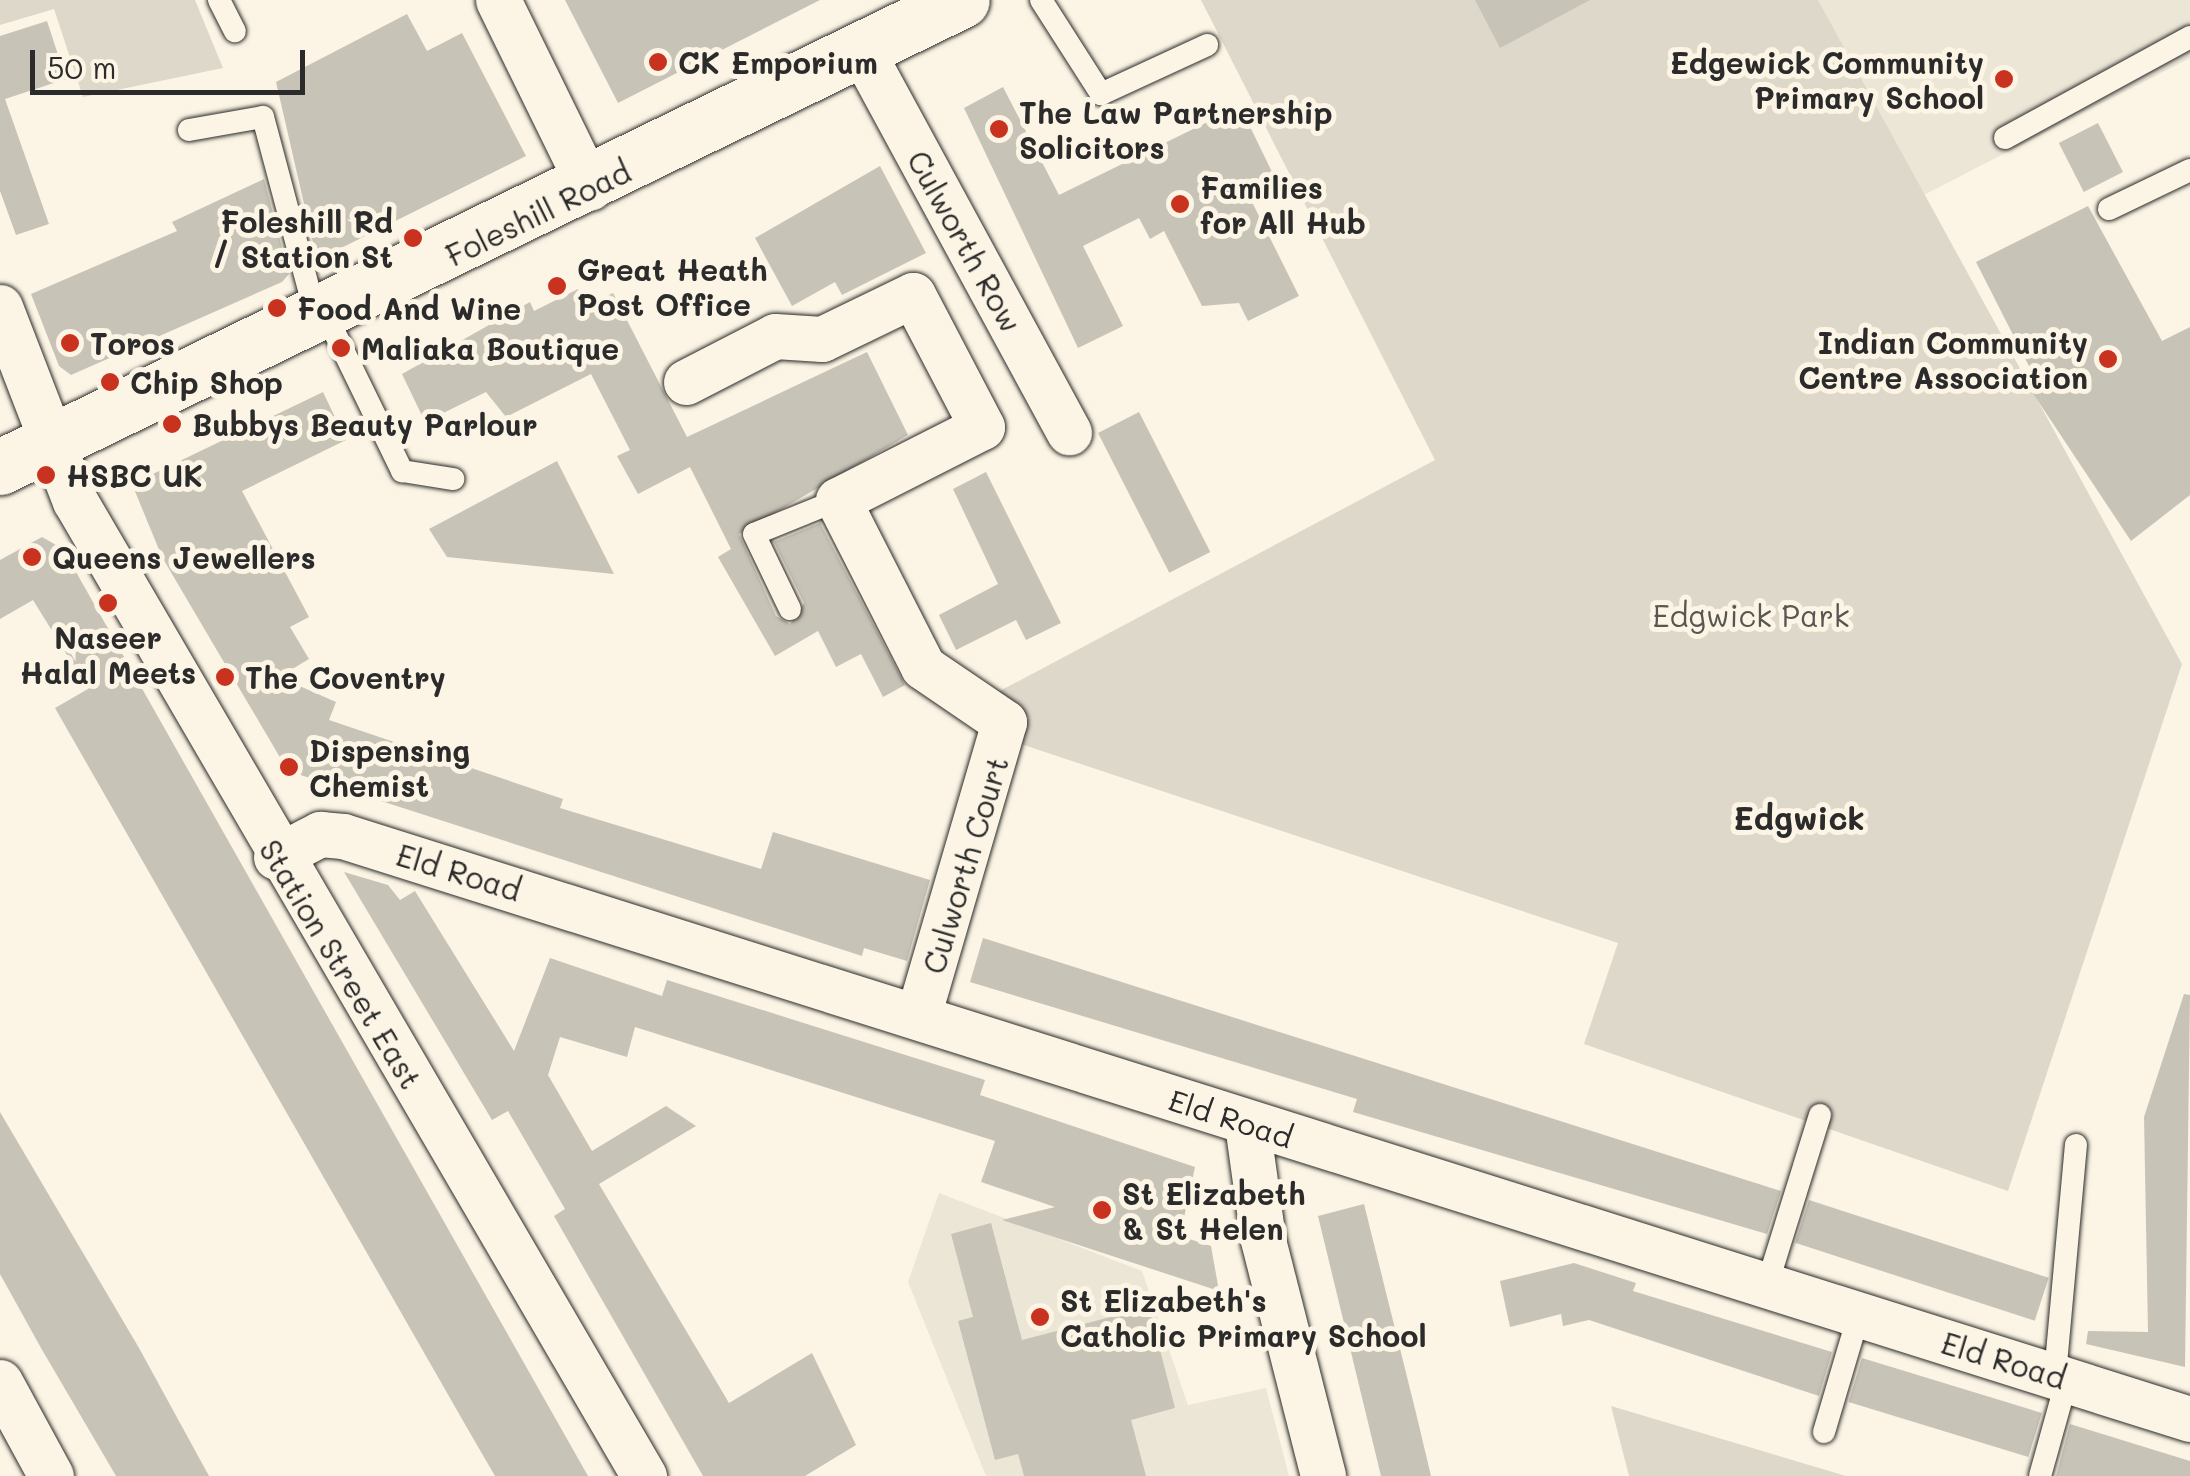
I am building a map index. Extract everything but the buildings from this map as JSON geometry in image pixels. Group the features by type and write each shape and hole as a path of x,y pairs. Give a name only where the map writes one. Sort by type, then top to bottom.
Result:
{"main road":[{"name":"Foleshill Road","path":"0,467 590,188 962,0"}],"street":[{"path":"498,0 590,188"},
{"name":"Culworth Row","path":"862,51 1069,432"},
{"path":"686,382 776,336 822,339 913,294 982,427 838,500"},
{"name":"Station Street East","path":"0,306 50,445 276,858 644,1476"},
{"name":"Culworth Court","path":"838,500 923,667 1004,722 919,1012"},
{"name":"Eld Road","path":"276,858 320,834 343,836 919,1012 1247,1124 2190,1419"},
{"path":"1247,1124 1263,1240 1323,1476"},
{"path":"0,1382 50,1476"}],"lane":[{"path":"219,0 234,31"},
{"path":"1041,0 1101,94 1207,45"},
{"path":"2005,138 2190,38"},
{"path":"188,130 263,118 321,317 402,471 453,479"},
{"path":"2108,209 2190,170"},
{"path":"790,609 754,534 838,500"},
{"path":"1767,1286 1820,1115"},
{"path":"2040,1476 2061,1377 2076,1145"},
{"path":"1824,1432 1858,1314"}],"shaded area":[{"name":"Edgewick Community Primary School","path":"1818,0 2190,0 2190,58 1920,197"},
{"name":"St Elizabeth's Catholic Primary School","path":"939,1193 1142,1271 1188,1405 1266,1388 1289,1476 986,1476 908,1282"}],"green space":[{"path":"0,0 195,0 223,68 83,97 54,9 0,25"},
{"name":"Edgwick Park","path":"1201,0 1818,0 2182,664 2008,1191 1584,1044 1618,943 1021,744 1029,717 996,693 1435,460"},
{"path":"1611,1406 1846,1476 1629,1476"}],"place":[{"name":"CK Emporium","path":"658,62"},
{"name":"Edgewick Community Primary School","path":"2004,79"},
{"name":"The Law Partnership Solicitors","path":"999,129"},
{"name":"Families for All Hub","path":"1180,204"},
{"name":"Foleshill Rd / Station St","path":"413,238"},
{"name":"Great Heath Post Office","path":"557,286"},
{"name":"Food And Wine","path":"277,308"},
{"name":"Toros","path":"70,343"},
{"name":"Maliaka Boutique","path":"341,348"},
{"name":"Indian Community Centre Association","path":"2108,359"},
{"name":"Chip Shop","path":"110,382"},
{"name":"Bubbys Beauty Parlour","path":"172,424"},
{"name":"HSBC UK","path":"46,475"},
{"name":"Queens Jewellers","path":"32,557"},
{"name":"Naseer Halal Meets","path":"108,603"},
{"name":"The Coventry","path":"225,677"},
{"name":"Dispensing Chemist","path":"289,767"},
{"name":"St Elizabeth & St Helen","path":"1102,1210"},
{"name":"St Elizabeth's Catholic Primary School","path":"1040,1317"}],"district":[{"name":"Edgwick","path":"1799,817"}]}
